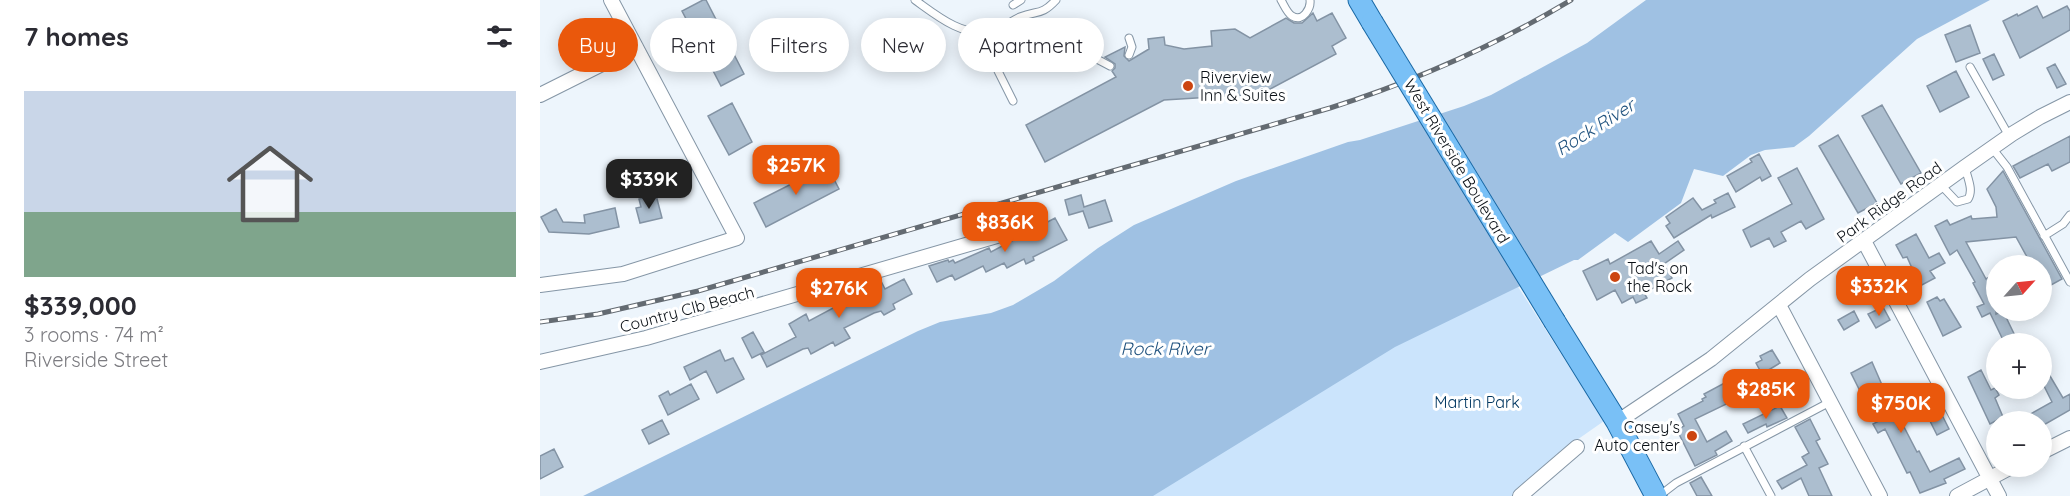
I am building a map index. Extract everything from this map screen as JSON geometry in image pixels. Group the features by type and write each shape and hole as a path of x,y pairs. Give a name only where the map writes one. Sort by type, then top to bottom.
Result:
{"main road":[{"name":"West Riverside Boulevard","path":"1359,0 1617,422 1657,496"}],"street":[{"path":"610,0 620,18"},
{"path":"540,285 622,274 736,238 638,51"},
{"path":"540,95 586,72"},
{"name":"Park Ridge Road","path":"1617,422 1711,359 1810,279 1940,184 2009,136 2070,102"},
{"name":"Country Clb Beach","path":"540,362 657,335 1014,231"},
{"path":"1864,241 1999,496"},
{"path":"1779,305 1880,496"},
{"path":"2052,447 2070,438"},
{"path":"1520,496 1577,447"},
{"path":"1957,496 1990,478"}],"lane":[{"path":"915,0 950,24 972,31 991,32 1020,17 1046,12 1056,0"},
{"path":"1013,5 1022,0"},
{"path":"1281,0 1291,16 1297,18 1305,15 1310,8 1310,0"},
{"path":"1129,55 1132,47 1130,38"},
{"path":"1104,63 1110,66"},
{"path":"1970,67 2009,136"},
{"path":"998,72 1013,101"},
{"path":"1992,148 2007,167 2070,282"},
{"path":"1940,184 1958,201 1968,199 1971,190 1965,167"},
{"path":"2044,236 2063,224 2070,215"},
{"path":"1657,496 1676,483 1744,446 1830,402"},
{"path":"1744,446 1771,496"}],"green space":[{"name":"Martin Park","path":"1515,282 1604,421 1564,449 1513,496 1145,496 1320,385"}],"water":[{"name":"Rock River","path":"1646,0 1990,0 1917,39 1794,147 1765,150 1751,155 1723,176 1694,169 1681,203 1628,242 1615,233 1578,260 1395,347 1153,496 583,496 918,331 940,322 991,313 1013,305 1054,281 1098,248 1134,225 1236,181 1491,95 1587,43"}],"building":[{"path":"706,0 715,18 686,18 682,11"},
{"path":"2037,6 2043,18 2067,6 2070,11 2070,30 2020,58 2003,21"},
{"name":"Riverview Inn & Suites","path":"1313,13 1317,21 1332,13 1346,38 1332,46 1336,54 1261,94 1164,100 1045,162 1026,125 1116,77 1112,71 1115,64 1105,57 1125,47 1124,56 1129,61 1149,49 1148,39 1164,37 1165,45 1184,49 1212,46 1211,31 1235,29 1250,38 1286,18 1294,23 1302,23"},
{"path":"1970,25 1980,53 1956,62 1945,35"},
{"path":"1994,54 2004,75 1993,80 1983,59"},
{"path":"737,60 744,74 721,86 714,72 737,72"},
{"path":"2055,64 2066,84 2057,88 2047,68"},
{"path":"1956,71 1969,97 1940,112 1927,86"},
{"path":"732,103 752,142 729,155 708,116"},
{"path":"1882,105 1921,173 1901,184 1862,116"},
{"path":"1838,135 1877,203 1858,213 1819,146"},
{"path":"2070,136 2070,162 2052,171 2048,164 2020,178 2013,166"},
{"path":"1759,154 1771,176 1762,181 1760,177 1736,192 1727,176 1752,162 1750,159"},
{"path":"827,166 839,189 766,227 754,203"},
{"path":"1797,168 1824,219 1806,229 1801,221 1781,232 1786,241 1774,247 1769,238 1751,247 1743,230 1792,204 1778,178"},
{"path":"2003,171 2049,255 2026,255 2016,237 1966,242 1986,279 1986,315 1982,317 1977,307 1984,304 1973,283 1975,282 1957,250 1950,255 1935,226 1947,220 1950,225 1971,216 1972,219 1997,217 1996,207 1987,189"},
{"path":"1728,193 1735,207 1712,218 1711,215 1674,238 1666,226 1670,223 1666,217 1693,198 1702,210 1716,203 1714,200"},
{"path":"656,195 662,218 640,223 636,208 641,207 639,199"},
{"path":"1081,195 1084,207 1105,200 1112,221 1089,228 1083,211 1069,215 1065,200"},
{"path":"615,208 619,227 589,234 549,232 541,217 556,209 563,222 585,223 584,215"},
{"path":"1055,218 1067,240 1033,257 1034,260 1026,264 1024,259 1007,268 1004,263 986,272 983,266 955,280 952,275 937,282 929,266 948,260 949,262 953,260 955,263 989,248 991,252"},
{"path":"1916,234 1929,258 1939,253 1945,263 1930,271 1935,278 1920,286 1907,257 1903,258 1896,245"},
{"path":"1651,241 1659,254 1678,241 1684,250 1664,264 1672,278 1644,293 1647,298 1636,303 1633,297 1622,303 1615,290 1597,300 1583,271 1608,259 1610,264"},
{"path":"2052,261 2062,279 2052,284"},
{"path":"1862,269 1873,290 1858,297 1847,276"},
{"path":"880,279 885,289 904,279 912,294 893,304 895,309 884,315 881,311 874,313 844,328 850,338 835,346 833,342 811,354 808,348 803,349 767,367 761,355 796,337 789,324 806,314 809,321 839,305 835,297 847,291 849,294"},
{"path":"1937,297 1940,301 1944,299 1961,327 1943,336 1927,302"},
{"path":"1883,307 1890,320 1876,328 1868,314"},
{"path":"1854,311 1859,321 1844,330 1838,320"},
{"path":"1994,321 2008,321 2014,333 2000,333"},
{"path":"753,332 764,352 752,358 742,338"},
{"path":"720,350 725,361 733,358 744,379 717,393 706,371 690,380 684,367"},
{"path":"1772,350 1780,363 1762,374 1756,363 1762,360 1760,356"},
{"path":"1872,362 1885,392 1881,394 1899,429 1904,427 1930,472 1959,458 1965,469 1944,479 1946,483 1920,493 1910,472 1907,473 1885,429 1878,433 1873,424 1879,421 1871,406 1868,407 1851,373"},
{"path":"1981,370 1986,380 1986,399 1995,399 2000,411 1986,411 1986,415 1968,377"},
{"path":"1732,379 1741,397 1695,419 1707,442 1726,431 1732,441 1715,451 1717,455 1695,466 1677,430 1684,426 1678,414 1703,401 1702,399 1706,397 1704,394"},
{"path":"2052,379 2063,398 2070,394 2070,410 2052,420 2052,411 2036,411 2052,402"},
{"path":"691,384 699,399 668,415 659,396 668,391 670,395"},
{"path":"1780,406 1787,418 1767,427 1766,424 1748,433 1743,424"},
{"path":"1941,413 1949,429 1937,435 1929,419"},
{"path":"1810,419 1820,439 1816,441 1828,464 1819,468 1832,496 1809,496 1801,478 1782,489 1777,481 1807,465 1802,457 1809,453 1795,427"},
{"path":"662,420 669,434 649,444 642,430"},
{"path":"554,449 563,467 540,479 540,456"},
{"path":"1701,477 1712,496 1697,496 1690,483"}],"railway":[{"path":"540,322 598,314 698,291 1330,108 1454,61 1571,0"}],"place":[{"name":"Riverview Inn & Suites","path":"1188,86"},
{"name":"Tad's on the Rock","path":"1615,277"},
{"name":"Casey's Auto center","path":"1692,436"}]}
